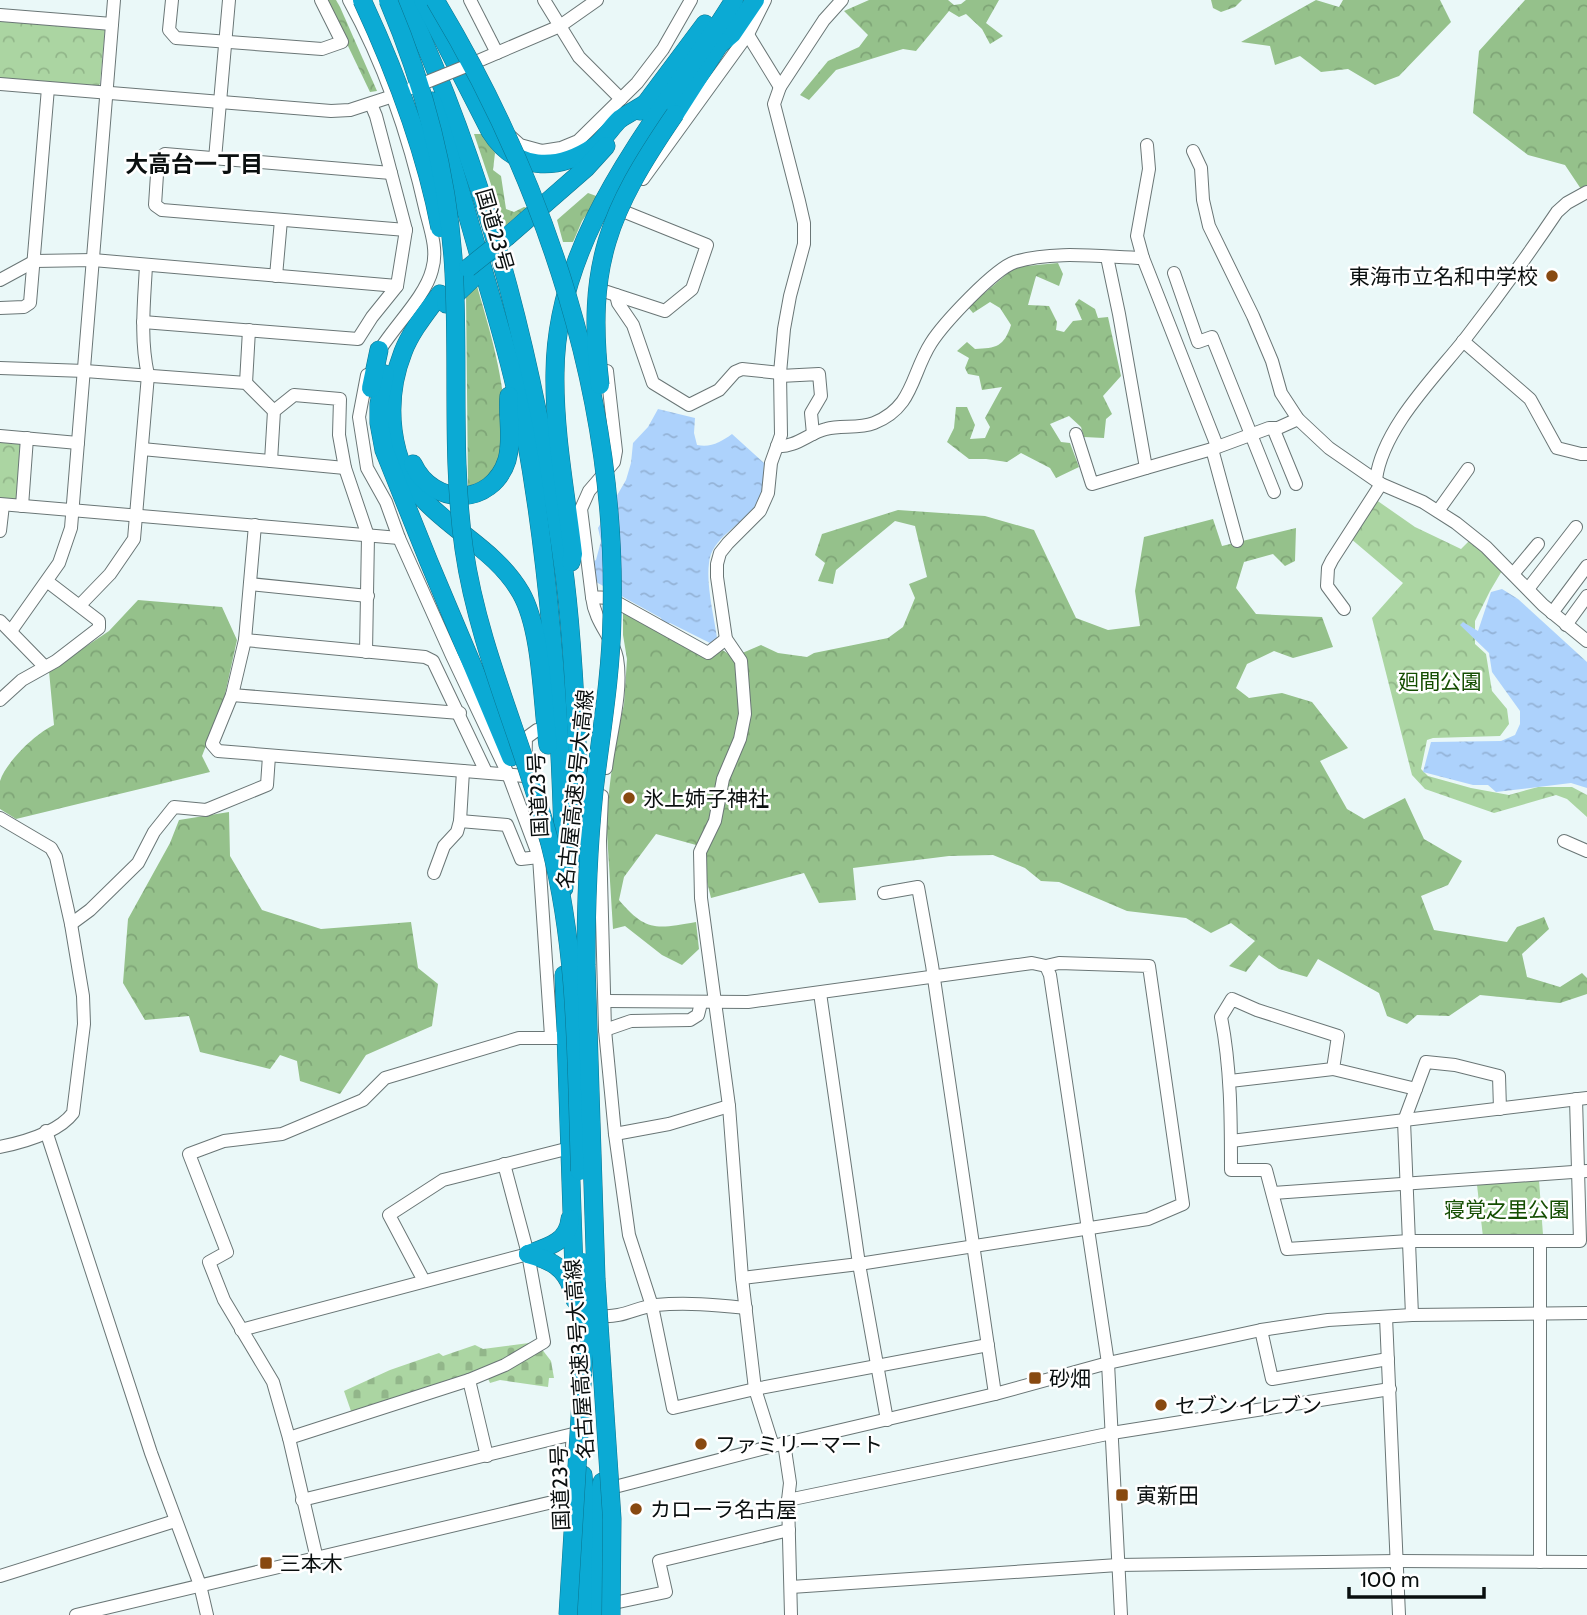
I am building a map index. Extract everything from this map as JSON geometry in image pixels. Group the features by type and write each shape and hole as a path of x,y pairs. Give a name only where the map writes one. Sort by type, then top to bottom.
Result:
{"highway":[{"path":"362,0 401,89 436,208 456,346"},
{"name":"国道23号","path":"381,0 433,102 511,367 525,433 542,554 557,709 560,867 558,1037 570,1148 585,1504 584,1615"},
{"name":"名古屋高速3号大高線","path":"388,0 420,82 443,175 452,240 458,481 474,606 560,867 568,938 573,988 584,1279 583,1368 566,1615"},
{"name":"国道23号","path":"405,0 446,93 503,262 534,391 550,474 565,582 589,963 602,1316 603,1490 585,1504"},
{"path":"423,0 490,131 500,147 512,156 544,165 578,156 596,145 620,120 648,102"},
{"name":"名古屋高速3号大高線","path":"433,0 475,72 525,175 569,300 600,439 612,542 611,658 594,793 586,914 596,1279 612,1519 607,1612"},
{"path":"446,0 482,69 519,150 525,175"},
{"path":"509,241 586,168 648,102 720,0"},
{"path":"565,582 573,554 555,384 561,313 572,272 600,206 627,160 734,0"},
{"path":"612,542 608,449 596,350 597,279 609,230 635,175 746,0"},
{"path":"718,46 732,34 755,0"},
{"path":"424,561 384,450 379,423 384,377 396,348 420,312 509,241 574,194 646,124 675,89"},
{"path":"469,274 419,338 401,383 400,416 404,441 415,470 432,489 454,496 468,495 479,492 499,476 509,448 511,367"},
{"path":"440,294 404,349 392,394 391,421 397,449 409,478 425,502 503,567 525,601 535,643 560,867"},
{"path":"379,350 369,401 369,425 378,461 512,757 543,848 560,867"},
{"path":"528,1254 563,1239 569,1228 572,1203"},
{"path":"528,1254 557,1265 569,1279 575,1301"},
{"path":"603,1490 609,1510 607,1612"},
{"path":"575,1615 579,1509 585,1504"},
{"name":"国道23号","path":"585,1504 607,1612"}],"street":[{"path":"11,631 59,563 71,527 114,0"},
{"path":"172,0 169,30 176,38 322,49 342,42 321,0"},
{"path":"215,159 229,0"},
{"path":"317,1559 289,1438 272,1382 224,1300 209,1262 228,1252 189,1154 224,1141 282,1134 363,1100 385,1078 519,1038 558,1037 539,857 508,774 399,538 386,502 367,468 362,445 359,417 368,371 379,350 427,284 434,259 420,183 394,96 349,0"},
{"path":"433,0 466,66 504,130 520,145 542,151 561,148 578,141 637,83 663,49 691,0"},
{"path":"470,0 497,53"},
{"path":"544,0 579,57 621,99"},
{"path":"0,84 331,111 350,110 394,96 560,26 597,0"},
{"path":"765,0 712,87 650,169 625,212 611,254 605,358 616,450 614,462 589,491 581,509 597,619 616,654 618,668 613,726 601,801 600,841 605,1030 615,1134 629,1235 652,1306 673,1408 878,1364 988,1345"},
{"path":"791,1615 788,1500 790,1483 779,1444 755,1389 742,1278 729,1106 701,898 700,852 715,821 723,779 740,738 745,714 741,661 726,639 717,564 720,553 728,543 760,511 768,493 771,463 780,435 780,374 784,329 804,244 804,223 774,104 780,87 824,20 842,0"},
{"path":"0,15 112,24"},
{"path":"746,32 780,87"},
{"path":"0,308 24,307 30,303 48,88"},
{"path":"143,322 358,339 397,286 406,230 371,104"},
{"path":"1147,145 1149,169 1137,236 1214,447 1237,541"},
{"path":"1193,151 1201,168 1203,200 1209,226 1253,316 1272,361 1281,393 1298,419 1329,448 1379,482 1438,511 1486,547 1552,613 1587,642"},
{"path":"391,173 164,154 158,159 155,205 162,210 406,230"},
{"path":"1344,609 1327,586 1328,568 1379,482 1389,441 1401,420 1463,341 1557,212 1587,192"},
{"path":"610,293 665,311 692,289 707,245 625,212"},
{"path":"276,276 281,220"},
{"path":"1107,257 1146,468"},
{"path":"777,446 796,443 830,428 875,423 904,403 930,344 959,310 1013,263 1035,258 1143,258"},
{"path":"0,281 34,261 93,260 397,286"},
{"path":"80,605 110,574 134,539 148,375 143,322 146,266"},
{"path":"1174,273 1198,342 1212,337 1274,492"},
{"path":"610,293 633,325 653,383 689,405 719,390 735,372 742,369 780,374 818,374 821,396 811,413 813,434"},
{"path":"246,383 249,331"},
{"path":"1463,341 1530,399 1557,448 1587,454"},
{"path":"0,368 85,371 246,383 274,411"},
{"path":"271,461 274,411 294,395 340,399 339,435 345,468 368,536 366,652"},
{"path":"1076,434 1092,484 1298,419"},
{"path":"1273,428 1296,484"},
{"path":"0,436 78,443"},
{"path":"22,506 27,438"},
{"path":"142,449 345,468"},
{"path":"1438,511 1468,469"},
{"path":"0,531 1,504 399,538"},
{"path":"255,525 245,640 232,695 212,744 218,751 525,776 526,738 537,730"},
{"path":"1528,589 1576,527"},
{"path":"1513,574 1538,544"},
{"path":"1552,613 1587,566"},
{"path":"0,700 22,680 55,661 99,628 99,621 48,582"},
{"path":"250,584 368,596"},
{"path":"1566,625 1587,596"},
{"path":"592,597 609,598 708,653 726,639"},
{"path":"0,621 44,666"},
{"path":"245,640 425,657 433,661 486,772"},
{"path":"232,695 460,713"},
{"path":"590,725 613,726"},
{"path":"71,924 90,910 138,863 154,832 174,807 206,810 267,785 269,756"},
{"path":"434,873 444,846 457,832 463,771"},
{"path":"0,818 51,848 56,857 71,924 83,996 84,1024 80,1045 81,1062 72,1113 66,1123 30,1141 0,1147"},
{"path":"460,821 507,825 521,859 539,857"},
{"path":"1564,841 1587,851"},
{"path":"884,893 918,887 934,977 995,1394"},
{"path":"606,1001 748,1002 1032,963 1046,966 1059,963 1149,966 1183,1204 1148,1219 859,1264 742,1278"},
{"path":"1046,966 1050,975 1108,1363 1121,1615"},
{"path":"820,993 859,1264 887,1420"},
{"path":"1231,1141 1582,1098 1580,1241 1409,1241 1287,1249 1266,1170 1231,1170 1230,1081 1221,1017 1232,999 1257,1010 1339,1036 1333,1069"},
{"path":"605,1030 631,1021 690,1020 698,1016 701,1003"},
{"path":"1412,1315 1404,1121 1426,1062 1466,1067 1499,1076 1500,1109"},
{"path":"1230,1081 1333,1069 1416,1089"},
{"path":"615,1134 669,1124 729,1106"},
{"path":"46,1131 175,1521 200,1586 207,1615"},
{"path":"424,1281 389,1215 443,1180 570,1148"},
{"path":"289,1438 469,1380 544,1342 528,1254 505,1164"},
{"path":"1273,1193 1583,1171"},
{"path":"1539,1241 1541,1562"},
{"path":"241,1330 528,1254"},
{"path":"602,1316 616,1317 652,1306 687,1303 746,1308"},
{"path":"603,1490 779,1444 995,1394 1108,1363 1261,1330 1328,1320 1412,1315 1587,1313"},
{"path":"1386,1317 1399,1615"},
{"path":"1261,1330 1272,1379 1388,1359"},
{"path":"469,1380 487,1456"},
{"path":"788,1500 1112,1433 1390,1389"},
{"path":"302,1500 573,1434 585,1504 566,1615"},
{"path":"76,1615 317,1559 585,1504"},
{"path":"0,1576 175,1521"},
{"path":"607,1612 666,1592 659,1561 789,1530"},
{"path":"790,1587 1118,1565 1398,1561 1587,1562"}],"green space":[{"path":"326,0 336,0 340,7 377,91 370,92"},
{"path":"869,0 948,0 954,5 966,0 999,0 986,23 1003,36 990,44 982,29 966,14 959,17 949,11 916,51 903,49 836,70 809,100 800,95 828,61 859,47 868,35 844,11"},
{"path":"1211,0 1242,0 1235,7 1221,12 1213,8"},
{"path":"1316,0 1339,7 1343,0 1440,0 1451,22 1399,76 1375,85 1348,69 1321,72 1300,56 1275,65 1270,46 1241,42"},
{"path":"1525,0 1587,0 1587,186 1581,189 1565,165 1528,155 1473,113 1479,51"},
{"path":"0,19 102,28 105,30 100,84 97,87 0,79"},
{"path":"474,134 482,134 495,153 493,170 501,176 506,209 514,212 527,208 505,226"},
{"path":"588,193 599,197 582,221 573,242 563,242 557,220"},
{"path":"1058,263 1063,274 1059,286 1036,276 1028,305 1049,306 1057,322 1056,330 1064,332 1073,321 1082,320 1075,304 1079,299 1095,309 1098,318 1108,317 1121,376 1103,396 1112,414 1106,419 1104,438 1084,437 1081,427 1069,416 1050,424 1061,442 1070,443 1079,467 1056,478 1050,468 1021,453 1007,462 969,459 947,442 954,428 956,407 967,407 975,425 970,439 985,438 990,427 985,418 1002,387 982,390 979,376 968,374 965,368 969,358 957,351 967,342 975,349 998,345 1011,325 1000,308 990,302 973,313 968,307 1015,267"},
{"path":"477,286 498,365 505,428 501,455 489,475 468,486 466,294"},
{"path":"0,441 21,442 20,499 0,500"},
{"name":"廻間公園","path":"1372,497 1415,527 1461,549 1472,538 1503,569 1475,621 1475,644 1486,654 1492,691 1507,709 1509,724 1500,736 1427,740 1421,769 1428,776 1509,795 1538,787 1572,787 1587,795 1587,817 1567,799 1556,795 1494,813 1425,789 1412,775 1372,618 1403,583 1350,538"},
{"path":"898,510 985,516 1034,530 1076,618 1108,630 1140,626 1135,591 1144,537 1213,519 1222,546 1296,528 1295,561 1285,566 1273,554 1244,562 1236,588 1256,614 1322,617 1333,647 1293,658 1274,651 1247,664 1236,688 1249,698 1282,693 1312,702 1348,748 1320,761 1347,809 1364,819 1405,798 1424,839 1462,861 1448,885 1421,896 1434,930 1507,942 1517,927 1544,917 1549,929 1522,954 1527,977 1560,987 1582,973 1587,978 1587,994 1560,1003 1480,995 1449,1016 1417,1015 1407,1024 1387,1016 1379,993 1318,959 1307,977 1279,969 1259,955 1246,972 1229,966 1255,941 1231,923 1211,933 1186,918 1127,911 1059,882 1041,881 1025,868 993,855 949,856 853,868 856,900 819,903 804,873 711,898 706,878 707,848 656,834 624,877 619,900 637,918 653,926 696,922 699,949 682,965 662,955 625,926 613,929 606,817 614,750 624,704 627,659 623,612 706,657 718,647 733,657 761,645 778,653 807,657 814,653 888,638 903,627 915,598 909,584 927,577 915,526 895,521 836,570 833,584 818,581 825,563 815,555 822,534"},
{"path":"138,600 222,607 237,640 224,699 202,756 210,772 16,819 0,809 0,781 8,765 22,749 54,725 49,671 109,631"},
{"path":"229,812 230,856 262,910 321,929 411,922 418,968 438,984 432,1026 366,1055 340,1094 300,1081 297,1061 280,1055 270,1069 200,1052 189,1016 145,1020 123,983 128,919 170,843 179,820"},
{"name":"寝覚之里公園","path":"1539,1180 1543,1235 1483,1237 1477,1185"},
{"path":"535,1344 504,1363 352,1414 344,1391 390,1370 439,1353 443,1356 475,1345 483,1349"},
{"path":"541,1348 551,1361 554,1378 549,1378 548,1387 500,1380 490,1383 487,1376"}],"water":[{"path":"658,409 695,418 694,433 697,445 716,444 732,434 764,463 763,487 759,500 747,516 717,544 709,563 717,638 710,643 670,623 664,625 661,618 596,582 592,562 596,560 601,541 598,528 626,480 633,443 648,427"},
{"path":"1502,589 1518,599 1587,662 1587,788 1571,783 1496,792 1488,785 1473,785 1423,772 1431,742 1501,741 1515,735 1520,724 1520,711 1492,672 1489,653 1460,625 1463,622 1478,631 1491,592"}],"place":[{"name":"東海市立名和中学校","path":"1552,276"},
{"name":"氷上姉子神社","path":"629,798"},
{"name":"砂畑","path":"1035,1378"},
{"name":"セブンイレブン","path":"1161,1405"},
{"name":"ファミリーマート","path":"701,1444"},
{"name":"寅新田","path":"1122,1495"},
{"name":"カローラ名古屋","path":"636,1509"},
{"name":"三本木","path":"266,1563"}],"district":[{"name":"大高台一丁目","path":"194,164"}]}
